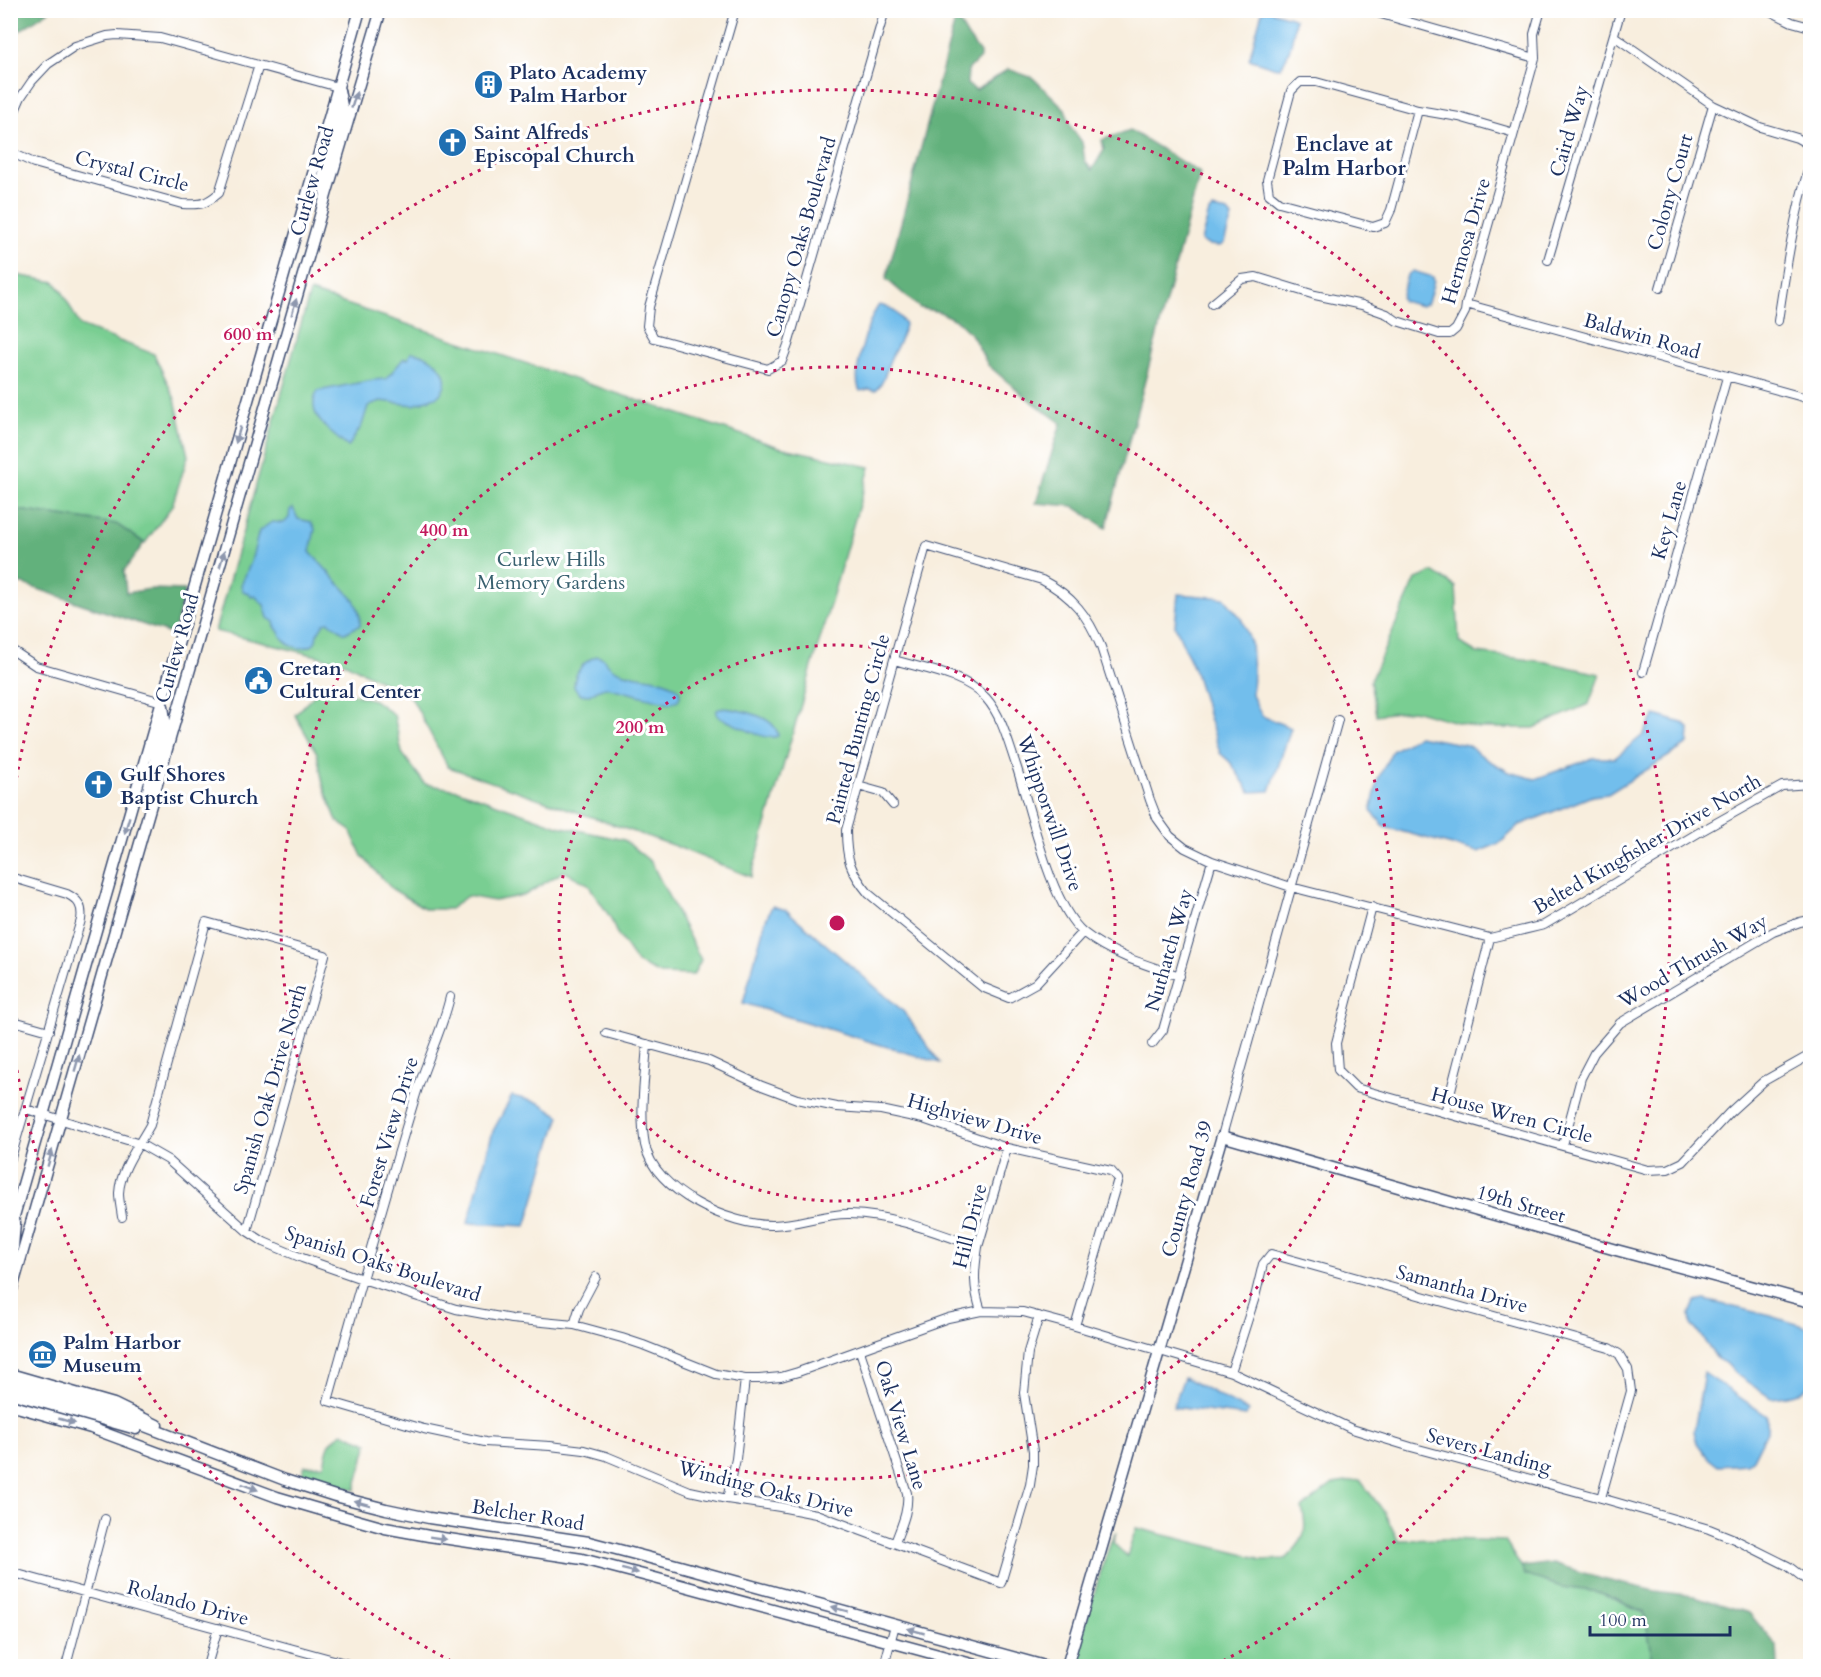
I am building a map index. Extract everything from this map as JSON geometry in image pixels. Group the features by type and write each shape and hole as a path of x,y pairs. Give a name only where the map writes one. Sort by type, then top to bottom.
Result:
{"main road":[{"name":"Curlew Road","path":"10,1230 360,10"},
{"path":"372,10 379,16"},
{"name":"Curlew Road","path":"10,1296 379,16"},
{"path":"326,195 323,177 342,106 338,87"},
{"path":"154,797 148,790 165,720 162,702"},
{"name":"19th Street","path":"1222,1136 1616,1250 1810,1302"},
{"name":"County Road 39","path":"1067,1666 1222,1136"},
{"path":"10,1257 13,1247 15,1212"},
{"path":"10,1374 114,1404 147,1419 186,1442"},
{"name":"Belcher Road","path":"10,1383 111,1413 285,1480 386,1509 439,1520 589,1542 1045,1666"},
{"path":"10,1393 186,1442"},
{"name":"Belcher Road","path":"10,1405 91,1428 277,1497 385,1528 582,1559 979,1666"}],"street":[{"name":"Canopy Oaks Boulevard","path":"735,10 650,307 647,326 654,338 768,369 782,361 788,345 885,10"},
{"path":"1367,10 1535,58"},
{"name":"Hermosa Drive","path":"1212,303 1242,279 1256,278 1315,295 1362,305 1387,314 1397,321 1439,334 1450,334 1456,329 1465,312 1535,58 1534,34 1541,10"},
{"name":"Caird Way","path":"1548,260 1621,10"},
{"path":"1768,10 1792,22 1810,27"},
{"path":"10,122 21,97 48,64 75,46 107,36 160,38 338,87"},
{"path":"1614,36 1713,105 1760,127 1797,138 1810,145"},
{"name":"Crystal Circle","path":"10,152 33,163 182,204 201,205 219,193 259,65"},
{"path":"1419,110 1391,210 1385,223 1373,227 1279,202 1269,195 1267,180 1291,91 1300,81 1316,82 1514,133"},
{"name":"Colony Court","path":"1660,288 1713,105"},
{"path":"1778,321 1786,268 1802,190 1810,164"},
{"name":"Baldwin Road","path":"1466,304 1810,399"},
{"name":"Key Lane","path":"1643,672 1727,376"},
{"name":"Painted Bunting Circle","path":"926,546 846,830 846,851 855,878 869,894 982,987 1009,998 1036,983 1083,932"},
{"name":"Belted Kingfisher Drive North","path":"926,546 1042,580 1054,586 1078,605 1101,647 1150,800 1157,818 1170,836 1185,848 1212,861 1291,887 1490,938 1544,925 1782,786 1810,784"},
{"path":"15,652 36,666 162,702"},
{"name":"Whipporwill Drive","path":"894,660 964,682 986,698 994,709 1002,724 1052,882 1068,912 1083,932 1130,960 1180,975"},
{"name":"County Road 39","path":"1222,1136 1338,720"},
{"path":"858,786 883,793 893,805"},
{"name":"Nuthatch Way","path":"1152,1044 1163,1030 1212,861"},
{"path":"10,877 67,894 80,904 82,912 11,1160"},
{"name":"House Wren Circle","path":"1372,907 1336,1042 1338,1070 1356,1088 1648,1170 1668,1169 1683,1162 1730,1112 1764,1082 1810,1054"},
{"name":"Wood Thrush Way","path":"1563,1145 1581,1078 1594,1053 1620,1023 1773,932 1810,920"},
{"name":"Spanish Oak Drive North","path":"140,1144 150,1125 206,922 325,955 247,1231"},
{"path":"1445,1113 1490,938"},
{"name":"Forest View Drive","path":"362,1279 415,1097 436,1037 445,1019 450,997"},
{"path":"10,1020 49,1031"},
{"name":"Highview Drive","path":"606,1033 709,1061 762,1086 797,1099 837,1107 881,1110 923,1119 1007,1148 1111,1171 1118,1179 1075,1326"},
{"path":"648,1044 642,1115 645,1147 655,1166 668,1183 696,1202 719,1214 756,1224 774,1225 827,1215 863,1215 900,1221 978,1247"},
{"name":"Spanish Oaks Boulevard","path":"26,1109 140,1144 168,1160 247,1231 264,1242 302,1258 465,1311 511,1319 574,1325 643,1345 716,1374 745,1379 781,1377 860,1351 948,1318 981,1311 1023,1312 1159,1350"},
{"path":"122,1217 119,1192 129,1158 140,1144"},
{"name":"Hill Drive","path":"981,1311 975,1294 974,1280 978,1247 1007,1148"},
{"name":"Samantha Drive","path":"1231,1372 1263,1264 1271,1254 1609,1348 1619,1354 1629,1370 1630,1391 1601,1498"},
{"path":"574,1325 579,1309 596,1277"},
{"name":"Winding Oaks Drive","path":"362,1279 328,1401 424,1428 485,1442 584,1450 606,1456 690,1491 816,1514 1001,1583 1030,1485 1033,1465 1024,1393 1028,1352 1039,1316"},
{"name":"Severs Landing","path":"1159,1350 1231,1372 1352,1429 1709,1529 1788,1566 1810,1583"},
{"name":"Oak View Lane","path":"860,1351 907,1493 906,1513 895,1543"},
{"path":"727,1499 736,1460 745,1379"},
{"path":"66,1666 105,1519"},
{"name":"Rolando Drive","path":"10,1572 356,1666"},
{"path":"884,1666 895,1625"},
{"path":"207,1666 218,1628"}],"green space":[{"path":"11,10 49,10 49,11 11,39"},
{"path":"956,17 980,53 980,58 968,70 967,84 976,90 1008,69 1033,78 1065,109 1071,127 1082,142 1085,161 1092,170 1104,150 1102,140 1130,130 1200,173 1106,528 1073,506 1036,503 1061,423 988,365 973,337 959,322 940,312 920,308 886,279"},
{"path":"11,274 55,282 80,326 154,354 175,399 188,456 172,506 145,543 116,524 11,509"},
{"name":"Curlew Hills Memory Gardens","path":"310,292 779,447 870,467 751,877 675,846 448,767 411,697 346,663 215,631"},
{"path":"11,509 116,524 144,543 124,571 126,593 150,589 185,590 175,629 171,634 23,584 11,583"},
{"path":"1433,572 1456,587 1459,642 1477,653 1546,662 1600,674 1589,704 1534,728 1478,728 1413,710 1376,715 1370,681 1416,579"},
{"path":"319,690 349,693 374,700 394,715 402,753 425,784 458,790 558,826 624,840 651,862 701,960 693,975 660,974 637,963 588,884 564,871 525,895 494,901 467,896 450,909 426,909 392,889 362,856 350,830 337,821 323,784 317,753 295,715"},
{"path":"343,1433 368,1443 355,1490 301,1476 305,1466 324,1465 329,1446"},
{"path":"1360,1480 1384,1512 1398,1540 1505,1541 1526,1575 1562,1587 1599,1592 1644,1613 1651,1648 1651,1666 1086,1666 1074,1663 1102,1567 1116,1532 1113,1543 1127,1556 1136,1528 1260,1560 1285,1559 1303,1537 1305,1525 1302,1508 1333,1484"},
{"path":"1553,1563 1602,1579 1655,1591 1694,1596 1749,1613 1777,1646 1778,1666 1651,1666 1651,1648 1644,1612 1599,1592 1562,1587 1525,1575 1521,1567"}],"water":[{"path":"1267,10 1295,19 1287,57 1281,67 1276,68 1249,59 1262,12"},
{"path":"1212,209 1228,212 1232,217 1224,243 1220,246 1208,245 1201,241 1209,212"},
{"path":"1413,271 1433,277 1434,281 1428,303 1421,306 1402,301 1401,298 1407,275"},
{"path":"879,305 888,307 897,314 905,324 904,329 879,387 876,390 860,391 859,361 870,323"},
{"path":"411,352 427,357 440,367 445,381 444,389 438,396 414,405 381,401 368,406 362,425 348,447 321,423 314,408 314,400 318,391 386,379 404,358 408,359"},
{"path":"293,508 298,519 311,522 315,529 310,552 354,600 360,618 360,625 345,633 329,622 324,623 313,645 303,648 294,647 286,642 274,622 268,618 264,605 255,596 251,597 243,591 241,585 251,562 259,531 272,522 284,523"},
{"path":"1178,594 1224,598 1241,618 1251,643 1252,695 1262,716 1291,728 1270,791 1250,792 1230,762 1220,753 1194,669 1175,626"},
{"path":"597,656 603,658 618,671 671,684 679,690 678,700 670,703 606,687 589,695 580,694 574,687 578,672 584,664"},
{"path":"723,708 747,712 764,718 776,729 778,736 757,734 720,718 717,710"},
{"path":"1655,715 1685,724 1689,729 1688,744 1608,794 1592,796 1520,825 1500,843 1478,852 1385,827 1371,811 1378,779 1392,751 1418,736 1467,745 1509,772 1535,779 1593,758 1615,758 1643,735"},
{"path":"772,906 786,910 903,1011 940,1063 743,1003 765,922"},
{"path":"512,1096 540,1103 560,1116 526,1226 468,1223 493,1131"},
{"path":"1705,1300 1810,1328 1810,1383 1807,1387 1793,1395 1771,1398 1737,1375 1727,1364 1717,1359 1691,1325 1690,1314 1695,1302"},
{"path":"1704,1373 1767,1416 1767,1431 1753,1459 1747,1464 1718,1466 1708,1458 1697,1443 1694,1431"},
{"path":"1184,1377 1248,1411 1246,1416 1173,1407"}],"place":[{"name":"Plato Academy Palm Harbor","path":"488,84"},
{"name":"Saint Alfreds Episcopal Church","path":"453,143"},
{"name":"Cretan Cultural Center","path":"258,680"},
{"name":"Gulf Shores Baptist Church","path":"99,785"},
{"name":"Palm Harbor Museum","path":"42,1354"}],"district":[{"name":"Enclave at Palm Harbor","path":"1344,156"}]}
